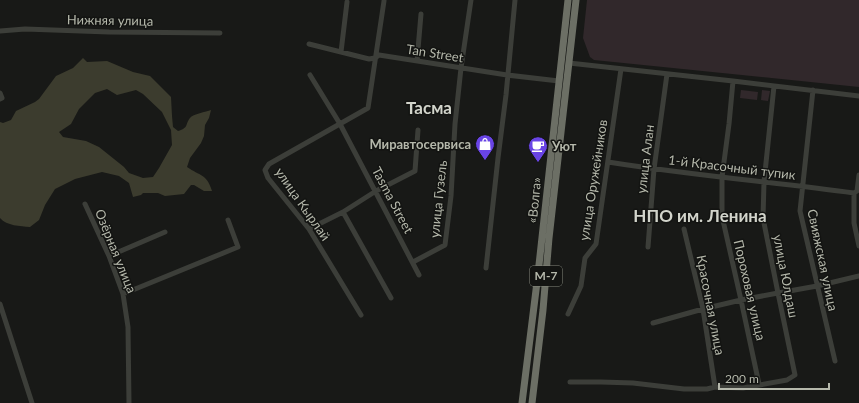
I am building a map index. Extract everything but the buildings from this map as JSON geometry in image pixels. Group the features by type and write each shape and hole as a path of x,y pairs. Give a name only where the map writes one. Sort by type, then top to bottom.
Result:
{"highway":[{"name":"«Волга»","path":"522,403 538,274 568,0"},
{"name":"«Волга»","path":"532,403 576,0"}],"street":[{"name":"улица Гузель","path":"413,262 445,244 455,124 461,68 471,0"},
{"path":"486,268 515,0"},
{"path":"375,58 384,1"},
{"path":"341,52 347,2"},
{"path":"417,61 421,14"},
{"name":"Нижняя улица","path":"0,31 25,29 109,32 220,33"},
{"name":"Tan Street","path":"310,44 369,59 379,56 507,75 559,81"},
{"name":"улица Кырлай","path":"360,315 309,229 268,178 265,170 269,164 368,108 375,58"},
{"path":"569,63 859,96"},
{"name":"улица Оружейников","path":"568,314 580,286 585,258 596,244 621,69"},
{"name":"улица Алан","path":"648,247 654,169 667,74"},
{"name":"Tasma Street","path":"310,75 340,124 419,275"},
{"name":"Пороховая улица","path":"733,81 722,177 722,216 759,384"},
{"name":"улица Юлдаш","path":"759,384 787,380 795,375 763,218 764,182 774,86"},
{"name":"Свияжская улица","path":"814,90 800,211 835,361"},
{"path":"309,229 343,212 376,191 415,171 418,130"},
{"name":"1-й Красочный тупик","path":"608,162 654,169 857,192"},
{"path":"859,175 854,223 859,246"},
{"name":"Озёрная улица","path":"85,204 109,256 123,294 128,328 129,403"},
{"path":"343,212 391,298"},
{"path":"123,294 238,247 228,220"},
{"name":"Красочная улица","path":"684,229 703,309 715,387"},
{"path":"109,256 165,232"},
{"path":"653,324 703,309 741,300 817,286 859,276"},
{"path":"0,304 32,403"},
{"path":"570,382 633,383 684,389 707,389 715,387 743,388 759,384"}],"shaded area":[{"path":"587,0 859,0 859,87 594,60 590,57 583,38"},
{"path":"83,58 87,62 107,61 133,72 150,76 171,97 173,127 178,131 185,127 188,120 192,117 211,110 205,125 204,136 201,143 190,158 187,167 205,178 208,181 212,191 204,191 194,185 191,185 184,194 165,196 158,193 143,193 133,197 129,183 119,176 102,172 75,179 55,189 45,205 39,220 30,227 14,225 3,221 0,218 0,122 3,123 11,120 16,111 39,99 56,76 73,68","holes":["107,89 117,95 136,90 143,94 162,112 171,130 172,145 153,177 143,178 129,173 124,167 99,147 86,141 63,137 59,132 71,124 79,109 95,93"]},
{"path":"741,90 758,92 757,100 740,98"},
{"path":"762,90 770,91 768,101 761,100"}],"place":[{"name":"Миравтосервиса","path":"485,161"},
{"name":"Уют","path":"538,163"}],"district":[{"name":"Тасма","path":"429,108"},
{"name":"НПО им. Ленина","path":"700,216"}]}
